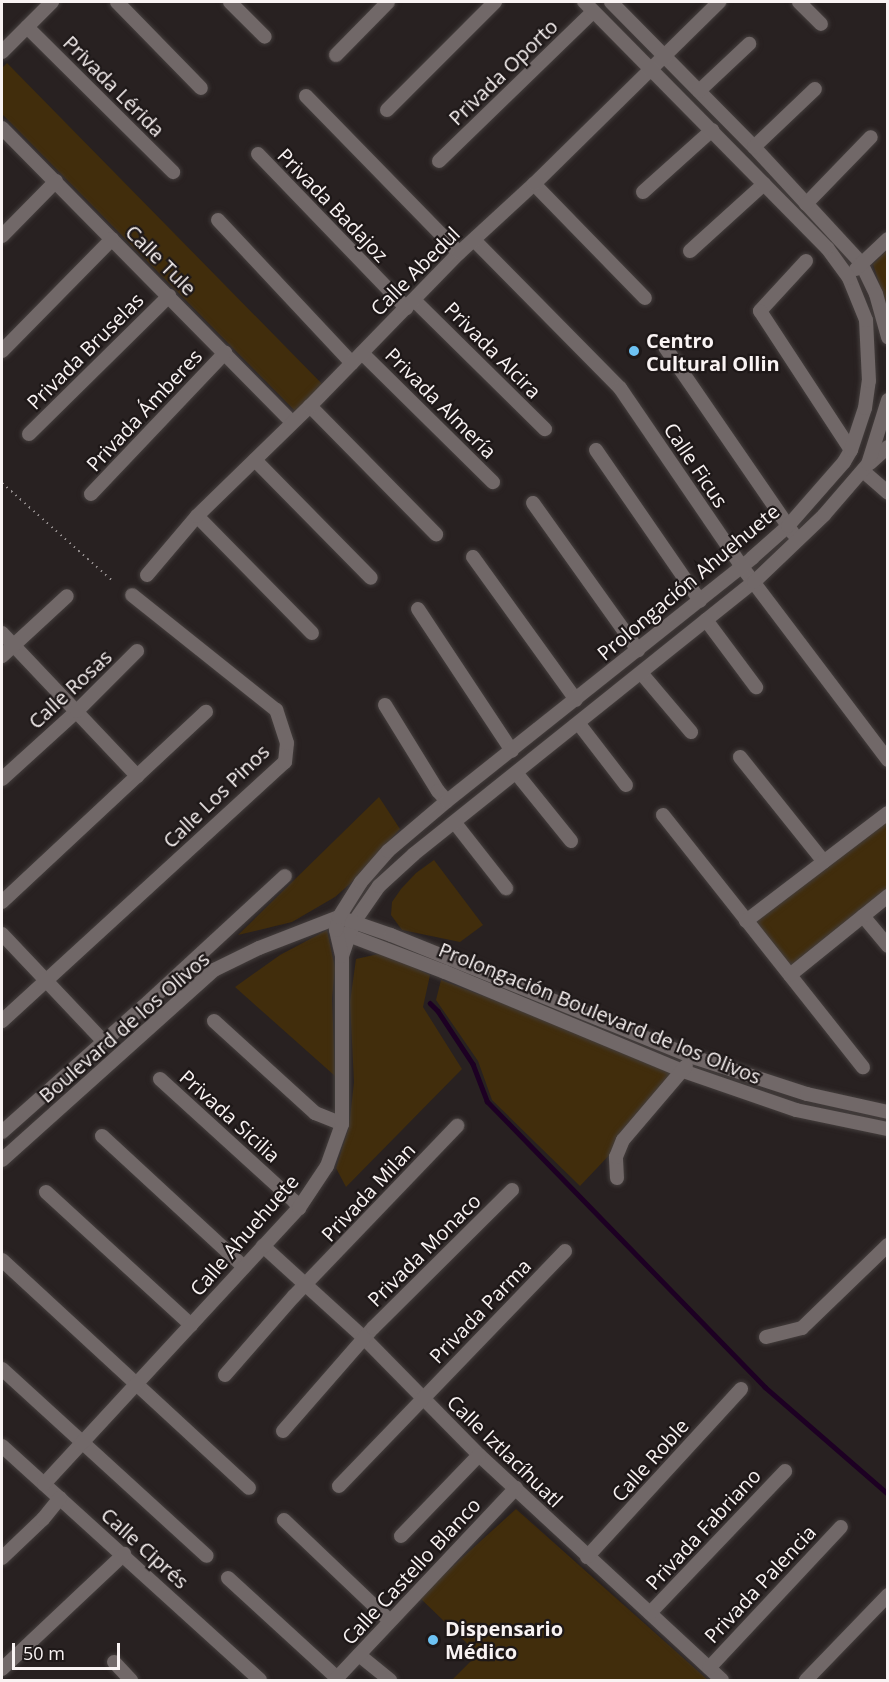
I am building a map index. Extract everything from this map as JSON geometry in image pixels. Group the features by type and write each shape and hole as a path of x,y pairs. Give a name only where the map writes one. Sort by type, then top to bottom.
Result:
{"street":[{"path":"2,52 52,2"},
{"path":"117,2 201,88"},
{"path":"230,2 266,37"},
{"path":"336,55 388,2"},
{"path":"387,110 495,2"},
{"path":"611,2 754,147 861,263 879,303 888,337"},
{"name":"Calle Abedul","path":"147,575 197,516 310,406 459,253 534,184 719,2"},
{"path":"799,2 821,24"},
{"name":"Prolongación Ahuehuete","path":"338,924 361,882 388,851 447,801 742,567 788,526 843,462 866,408 869,381 866,320 849,278 826,248 589,7"},
{"name":"Privada Oporto","path":"439,161 589,7"},
{"name":"Privada Lérida","path":"27,27 173,172"},
{"path":"699,91 749,44"},
{"path":"754,147 815,89"},
{"path":"306,96 459,253"},
{"name":"Calle Tule","path":"2,129 292,422"},
{"path":"643,192 712,130"},
{"path":"806,204 871,137"},
{"name":"Privada Badajoz","path":"258,154 410,304"},
{"path":"2,236 56,181"},
{"path":"534,184 645,298"},
{"path":"690,251 764,184"},
{"name":"Privada Almería","path":"218,220 357,358 493,482"},
{"path":"2,351 112,239"},
{"path":"849,278 861,263 888,239"},
{"name":"Calle Ficus","path":"474,240 620,388 742,567 888,760"},
{"path":"806,261 760,311 848,446"},
{"name":"Privada Bruselas","path":"29,434 169,296"},
{"name":"Privada Alcira","path":"410,304 544,429"},
{"path":"665,347 798,540"},
{"name":"Privada Ámberes","path":"91,494 225,353"},
{"name":"Prolongación Ahuehuete","path":"352,929 378,886 414,854 642,674 754,582 798,540 866,468 888,399"},
{"path":"310,406 436,534"},
{"path":"888,447 866,468 888,493"},
{"path":"596,450 700,601"},
{"path":"255,460 371,578"},
{"path":"533,503 638,650"},
{"path":"197,516 312,633"},
{"path":"472,557 576,700"},
{"name":"Calle Los Pinos","path":"2,1020 285,762 287,743 276,710 132,595"},
{"path":"2,656 67,596"},
{"path":"418,609 512,751"},
{"path":"706,620 756,687"},
{"path":"2,633 137,776"},
{"name":"Calle Rosas","path":"2,779 77,711 137,651"},
{"path":"642,674 691,732"},
{"path":"385,705 447,801"},
{"path":"2,902 206,712"},
{"path":"579,724 626,785"},
{"path":"740,757 820,857"},
{"path":"517,774 571,841"},
{"path":"747,921 820,857 888,813"},
{"path":"663,815 863,1067"},
{"path":"454,823 506,888"},
{"path":"2,1132 285,876"},
{"path":"790,975 888,896"},
{"path":"863,916 888,946"},
{"name":"Boulevard de los Olivos","path":"2,1160 214,970 259,948 317,927 328,919 338,924"},
{"name":"Prolongación Boulevard de los Olivos","path":"338,924 693,1057 807,1094 888,1112"},
{"name":"Calle Ahuehuete","path":"44,1484 298,1208 327,1166 342,1124 342,956 338,924"},
{"name":"Prolongación Boulevard de los Olivos","path":"352,929 445,972 683,1071 796,1110 888,1129"},
{"name":"Calle Ahuehuete","path":"342,956 352,929"},
{"path":"2,934 104,1042"},
{"path":"214,1021 315,1113 342,1124"},
{"path":"617,1178 616,1157 623,1140 693,1057"},
{"name":"Privada Sicilia","path":"160,1079 294,1200 298,1208"},
{"name":"Privada Milan","path":"225,1375 457,1125"},
{"path":"102,1136 244,1267"},
{"name":"Privada Monaco","path":"283,1431 364,1338 512,1190"},
{"path":"46,1192 191,1325"},
{"path":"766,1337 802,1328 888,1245"},
{"name":"Calle Iztlacíhuatl","path":"264,1246 364,1338 479,1455 722,1680"},
{"name":"Privada Parma","path":"339,1486 565,1251"},
{"path":"2,1260 249,1488"},
{"path":"2,1370 207,1556"},
{"name":"Calle Roble","path":"587,1557 741,1389"},
{"name":"Calle Ciprés","path":"2,1446 261,1680"},
{"path":"401,1536 479,1455"},
{"name":"Privada Fabriano","path":"650,1613 785,1471"},
{"name":"Calle Castello Blanco","path":"336,1679 516,1488"},
{"path":"2,1558 60,1498"},
{"path":"284,1520 390,1620"},
{"name":"Privada Palencia","path":"709,1668 841,1527"},
{"path":"2,1669 124,1554"},
{"path":"228,1578 336,1679"},
{"path":"806,1680 888,1595"},
{"path":"359,1655 390,1680"},
{"path":"114,1662 131,1680"}],"path":[{"path":"2,483 114,582"}],"shaded area":[{"path":"7,63 328,390 299,415 2,114 2,68"},
{"path":"887,250 887,308 873,264"},
{"path":"379,797 400,829 352,882 335,897 292,922 238,935"},
{"path":"887,813 887,895 791,975 748,921"},
{"path":"434,860 483,925 460,942 402,930 391,915 392,902 401,889 416,873"},
{"path":"327,930 335,968 332,998 335,1076 235,987 280,955"},
{"path":"383,953 430,975 423,1007 462,1069 346,1187 336,1168 349,1127 354,1082 350,1002 356,959"},
{"path":"441,980 687,1073 580,1186 492,1100 478,1061 436,1000"},
{"path":"516,1509 708,1680 452,1680 478,1654 419,1597"}],"waterway":[{"path":"430,1003 438,1011 473,1064 487,1101 765,1387 888,1494"}],"place":[{"name":"Centro Cultural Ollin","path":"634,351"},
{"name":"Dispensario Médico","path":"433,1640"}]}
